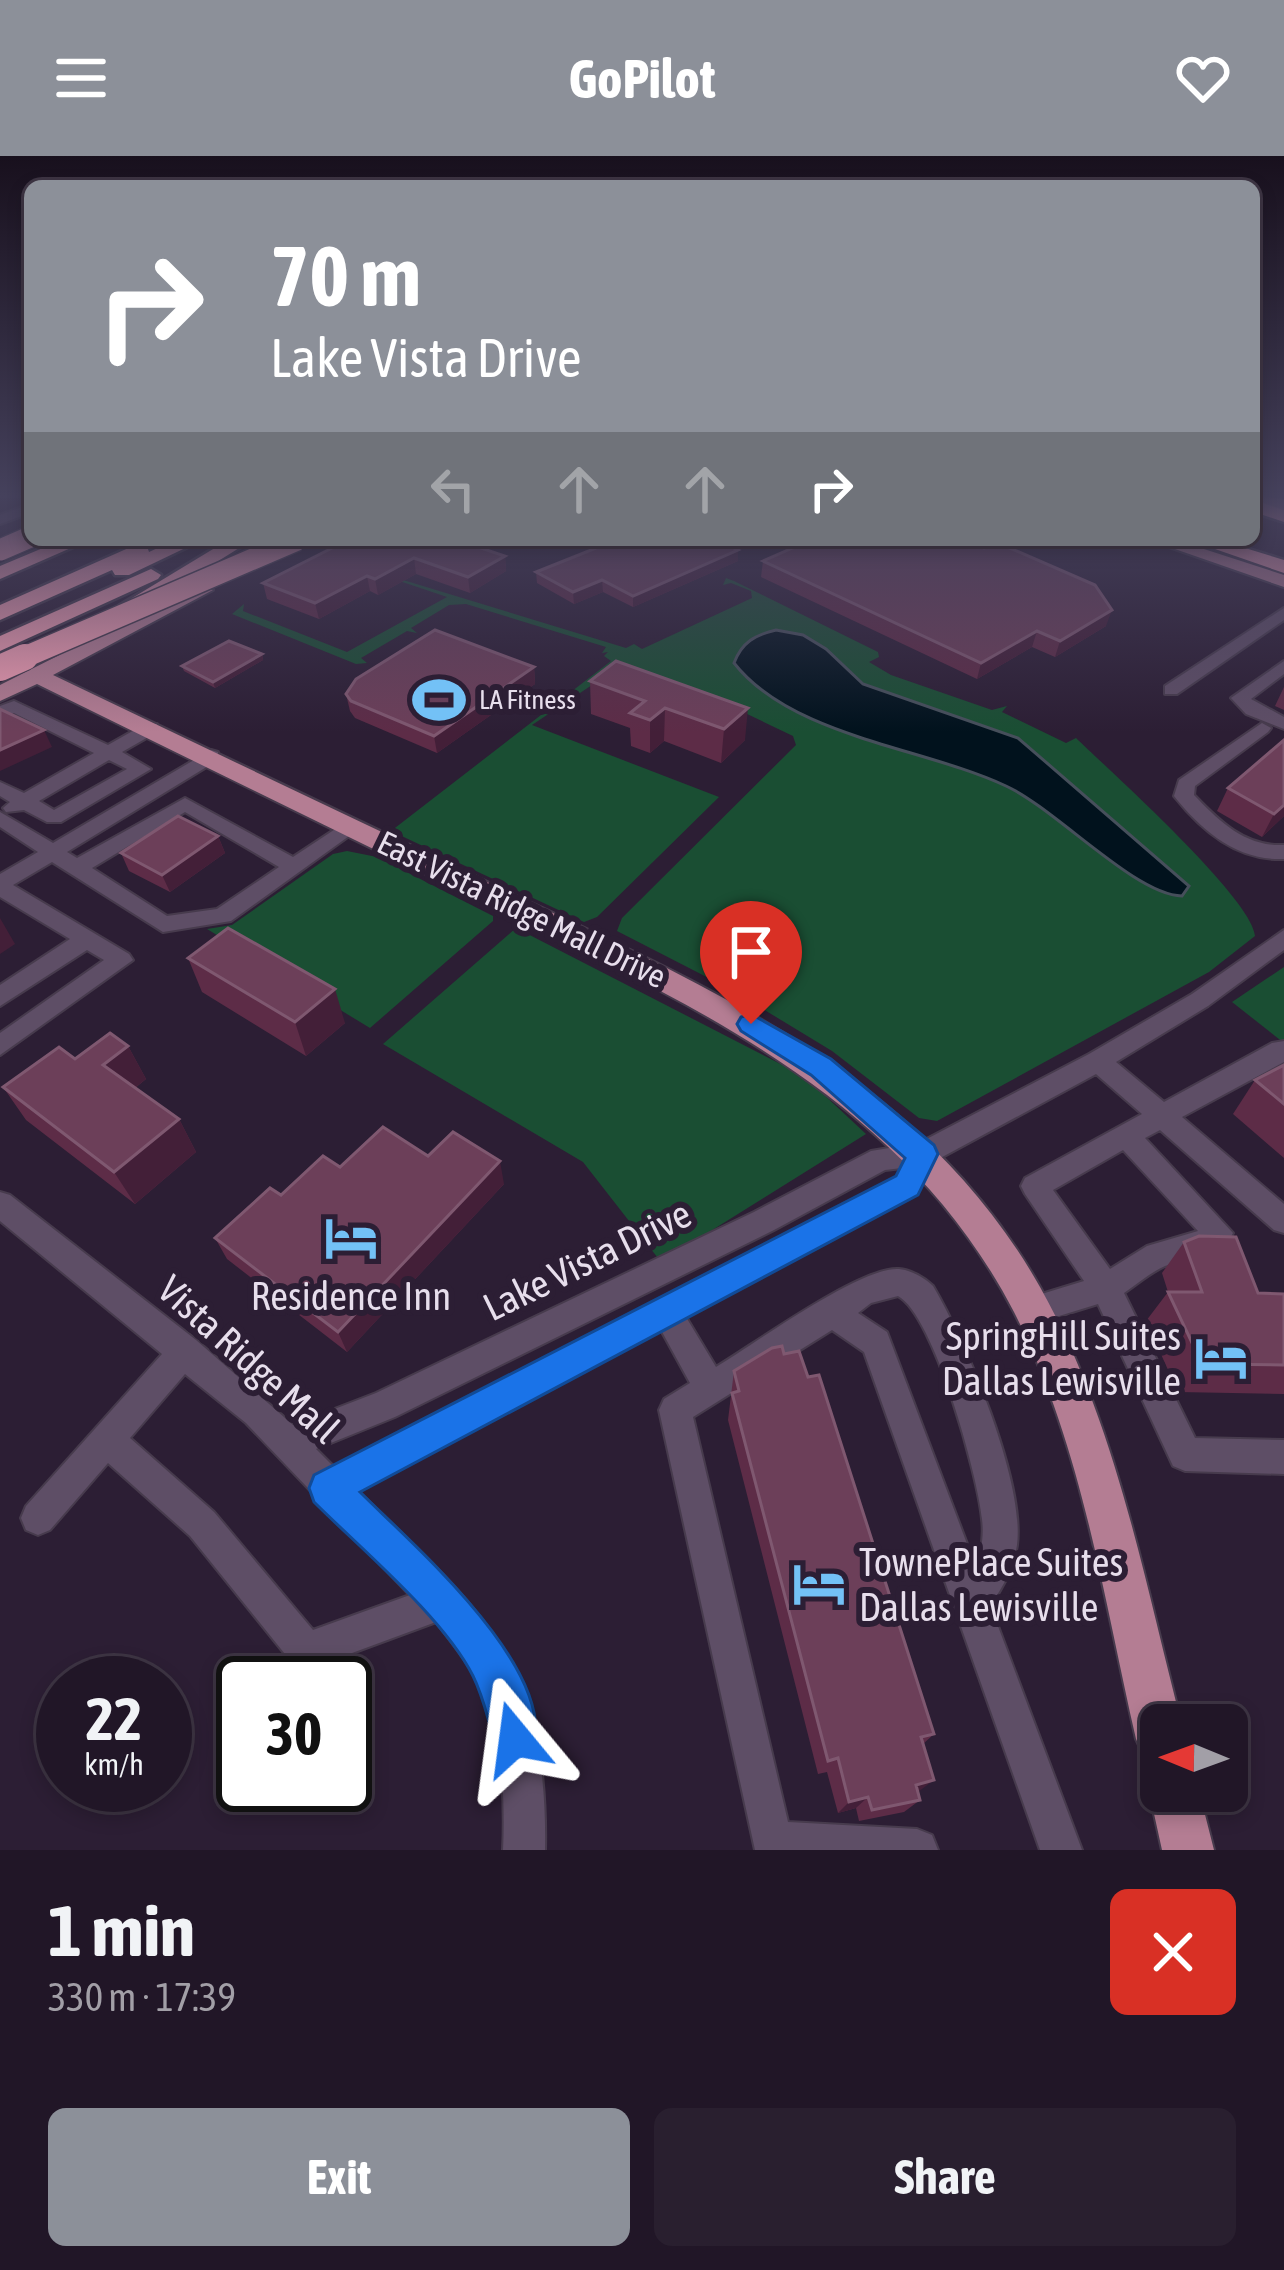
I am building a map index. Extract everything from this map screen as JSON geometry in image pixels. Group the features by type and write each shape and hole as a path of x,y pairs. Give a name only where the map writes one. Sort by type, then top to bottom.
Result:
{"highway":[{"path":"0,613 87,574"},
{"path":"0,626 116,574"},
{"path":"0,644 155,574"},
{"path":"0,670 184,574"},
{"path":"0,670 219,574"}],"main road":[{"path":"0,694 240,574"},
{"name":"East Vista Ridge Mall Drive","path":"38,676 212,756 777,1038 821,1067 923,1154 971,1213 1033,1310 1082,1428 1152,1704"},
{"path":"1179,1812 1188,1850"}],"street":[{"path":"1171,690 1284,613"},
{"path":"1284,666 1240,698 1273,726 1186,784 1184,796 1217,831 1254,849 1284,852"},
{"path":"0,713 14,706 141,769 54,818 0,788"},
{"path":"151,728 0,816 163,924 223,916 353,826"},
{"path":"0,1046 122,960 5,895 56,850 212,756"},
{"path":"79,866 185,804 294,867"},
{"name":"Lake Vista Drive","path":"286,1444 384,1406 881,1159 923,1154 1098,1061 1200,1000 1284,938"},
{"path":"0,997 87,939"},
{"path":"1284,1052 1035,1186 1106,1288 1185,1454 1284,1457"},
{"path":"1098,1061 1284,1221"},
{"path":"1033,1310 1106,1288 1157,1256 1198,1247 1219,1233 1126,1136"},
{"name":"Lake Vista Drive","path":"328,1488 907,1186 923,1154"},
{"name":"Vista Ridge Mall","path":"0,1204 185,1351 286,1444 442,1602 485,1655 512,1712 524,1850"},
{"path":"917,1850 772,1842 675,1410 863,1292 898,1282 922,1296 960,1376 1000,1521 997,1561 989,1580 971,1598"},
{"path":"667,1312 710,1388"},
{"path":"832,1313 876,1342 1061,1850"},
{"path":"38,1518 185,1351"},
{"path":"108,1441 202,1524 307,1651 442,1602"}],"green space":[{"path":"379,574 642,649 752,598 751,591 731,583 723,585 726,578 734,581 878,652 879,657 869,662 891,675 992,710 1007,706 1002,712 1066,743 1076,738 1206,866 1248,918 1255,936 1209,972 937,1121 919,1118 832,1051 730,989 617,931 622,918 796,745 793,736 745,713 610,673 532,725 719,797 597,917 584,922 391,831 611,661 604,656 608,652 602,653 606,647 466,604 449,605 411,628 417,633 407,631 361,658 367,663 356,664 232,614 244,604 243,611 347,652 447,597"},
{"path":"347,851 377,857 493,916 493,921 370,1028 207,929 232,925 333,854"},
{"path":"516,928 804,1076 866,1134 661,1262 583,1162 383,1044"},
{"path":"1284,967 1284,1043 1232,1002"}],"water":[{"path":"776,630 803,635 826,649 863,684 1018,738 1189,886 1182,896 1142,882 1006,786 861,738 789,708 734,663 750,640"}],"building":[{"path":"281,574 384,574 375,579 367,576 315,603 263,583"},
{"path":"540,574 683,574 633,596 602,580 573,592"},
{"path":"791,574 1070,574 1095,585 1112,610 1060,641 1037,631 981,663"},
{"name":"LA Fitness","path":"435,630 534,667 434,736 351,701 346,694 356,679"},
{"path":"229,641 262,654 213,682 182,666"},
{"path":"616,661 748,708 724,729 665,708 650,720 630,713 645,701 590,681"},
{"path":"0,709 44,730 0,750"},
{"path":"1284,740 1284,805 1274,814 1228,788"},
{"path":"178,816 218,836 162,875 121,853"},
{"path":"228,928 335,989 295,1022 188,958"},
{"path":"110,1033 128,1046 103,1065 179,1119 114,1172 3,1087 59,1047 75,1059"},
{"path":"1284,1065 1284,1104 1255,1080"},
{"name":"Residence Inn","path":"383,1127 428,1156 453,1132 500,1161 338,1332 215,1238 270,1188 281,1195 323,1156 340,1167"},
{"path":"1199,1236 1236,1237 1258,1293 1284,1294 1284,1365 1202,1364 1168,1292 1202,1292 1184,1242"},
{"name":"TownePlace Suites Dallas Lewisville","path":"782,1346 784,1354 799,1351 808,1377 819,1375 934,1734 921,1737 934,1780 916,1785 920,1800 872,1810 868,1797 849,1802 838,1758 828,1761 732,1393 739,1391 734,1371"}],"place":[{"name":"LA Fitness","path":"439,700"},
{"name":"Residence Inn","path":"351,1238"},
{"name":"SpringHill Suites Dallas Lewisville","path":"1221,1358"},
{"name":"TownePlace Suites Dallas Lewisville","path":"819,1584"}],"route":[{"path":"515,1739 512,1712 485,1655 450,1610 328,1488 907,1186 923,1154 821,1067 751,1024"}]}
